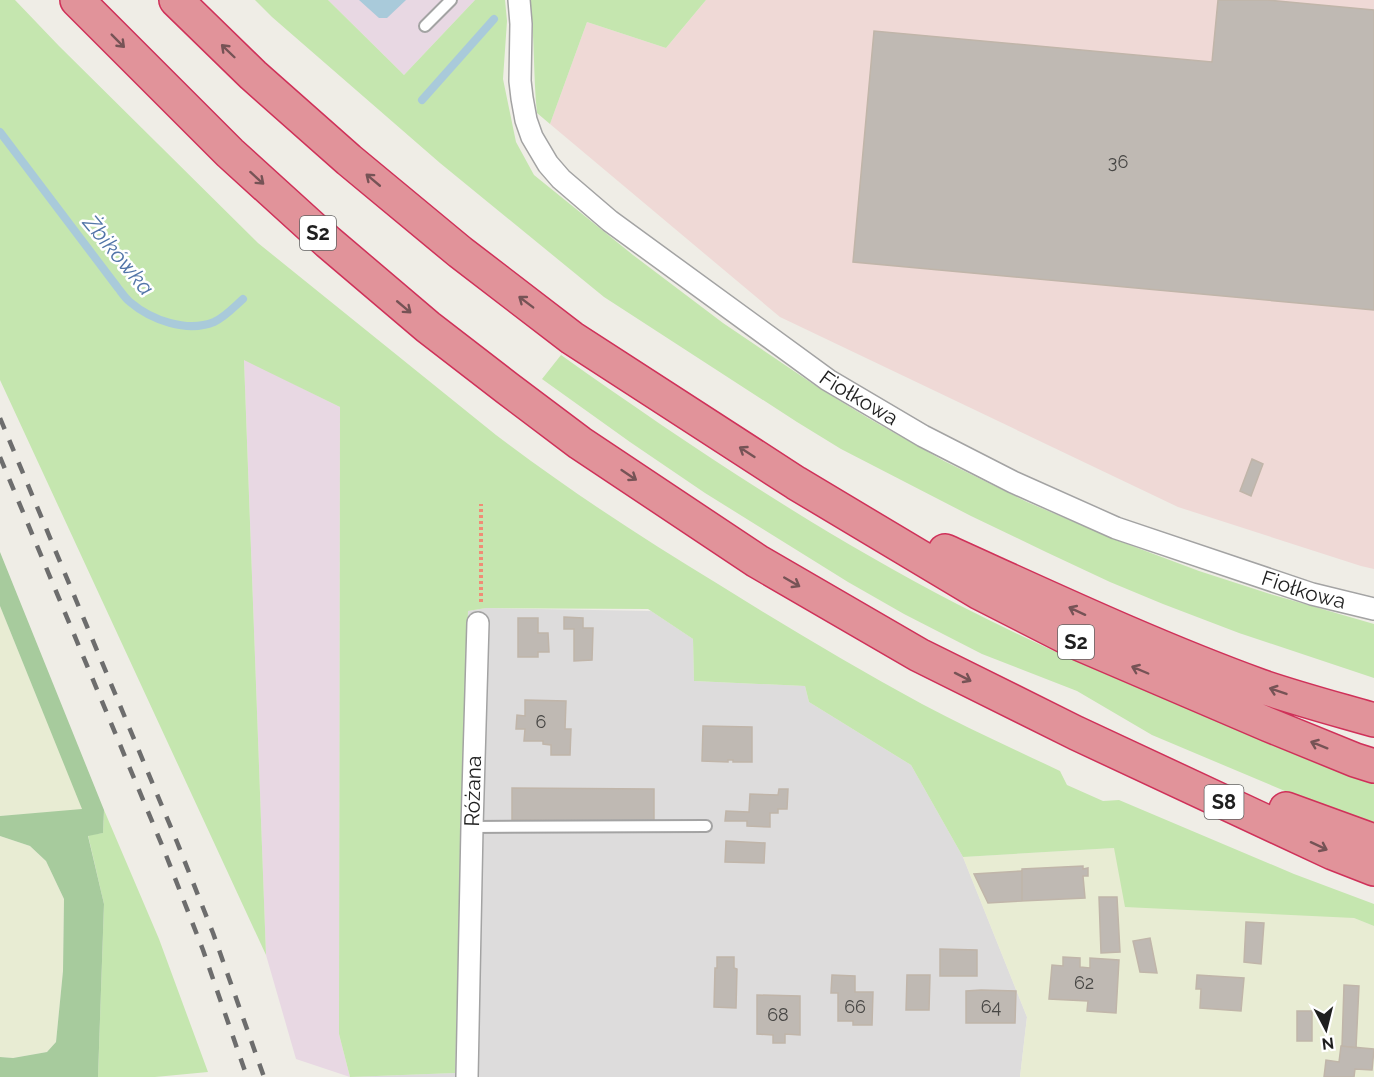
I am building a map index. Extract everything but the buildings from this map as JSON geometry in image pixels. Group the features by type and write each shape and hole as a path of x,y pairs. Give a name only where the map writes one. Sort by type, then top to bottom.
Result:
{"highway":[{"name":"S2","path":"77,0 230,153 328,242 428,327 580,443 757,561 919,655 1076,733 1374,841"},
{"name":"S2","path":"176,0 262,83 349,160 460,252 572,338 796,483 980,593 1080,644 1269,725 1374,766"},
{"path":"796,483 1099,621 1259,685 1374,720"},
{"name":"S8","path":"1076,733 1334,853 1374,869"}],"street":[{"name":"Fiołkowa","path":"519,0 522,98 532,137 548,164 561,179 610,221 828,381 923,436 1013,482 1116,528 1312,594 1374,609"},
{"name":"Różana","path":"467,1077 478,622"}],"lane":[{"path":"425,26 451,0"},
{"path":"472,827 706,826"}],"path":[{"path":"478,622 481,595 481,504"}],"shaded area":[{"path":"328,0 475,0 404,75"},
{"path":"706,0 1374,0 1374,569 1178,507 780,317 550,124 587,22 666,48"},
{"path":"244,359 340,407 339,1034 350,1077 296,1059 266,955"},
{"path":"486,608 651,611 693,639 694,681 805,686 809,702 911,765 963,857 1027,1017 1020,1077 350,1077 455,1073 468,611"}],"green space":[{"path":"0,0 15,0 258,243 496,435 550,475 661,549 819,646 939,713 1060,771 1067,785 1103,801 1119,800 1294,874 1374,904 1374,926 1354,918 1125,907 1114,848 963,857 911,765 809,702 805,686 694,681 693,639 648,609 486,608 468,611 455,1073 350,1077 339,1034 340,407 244,360 266,955 0,380"},
{"path":"255,0 328,0 404,75 475,0 505,0 507,21 503,79 516,142 534,175 633,255 723,323 819,388 944,461 1027,502 1119,541 1199,571 1374,624 1374,678 1239,633 1110,582 971,516 841,449 604,297 440,163"},
{"path":"530,0 706,0 666,48 587,22 550,124 537,113"},
{"path":"561,355 754,486 854,547 957,604 1111,676 1374,781 1374,824 1311,802 1152,735 1077,691 982,654 848,582 705,493 542,379"},
{"path":"0,552 104,810 103,833 88,836 104,904 98,1077 0,1077 0,1057 13,1058 47,1052 56,1042 63,971 64,899 46,861 30,846 0,836 0,816 82,809 0,606"},
{"path":"0,606 83,810 0,816"},
{"path":"104,810 159,939 208,1072 155,1077 98,1077 104,904 88,835 103,833"},
{"path":"0,836 30,846 46,861 64,899 63,971 56,1042 47,1052 13,1058 0,1057"},
{"path":"1114,848 1354,918 1374,926 1374,1077 1020,1077 1027,1017 963,857"}],"water":[{"path":"359,0 406,0 387,18 379,18"}],"waterway":[{"name":"Żbikówka","path":"422,100 494,19"},
{"name":"Żbikówka","path":"0,132 124,295 139,308 170,323 204,325 218,320 243,299"}],"railway":[{"path":"0,418 177,842 213,933 264,1077"},
{"path":"0,457 164,850 203,950 247,1077"}]}
